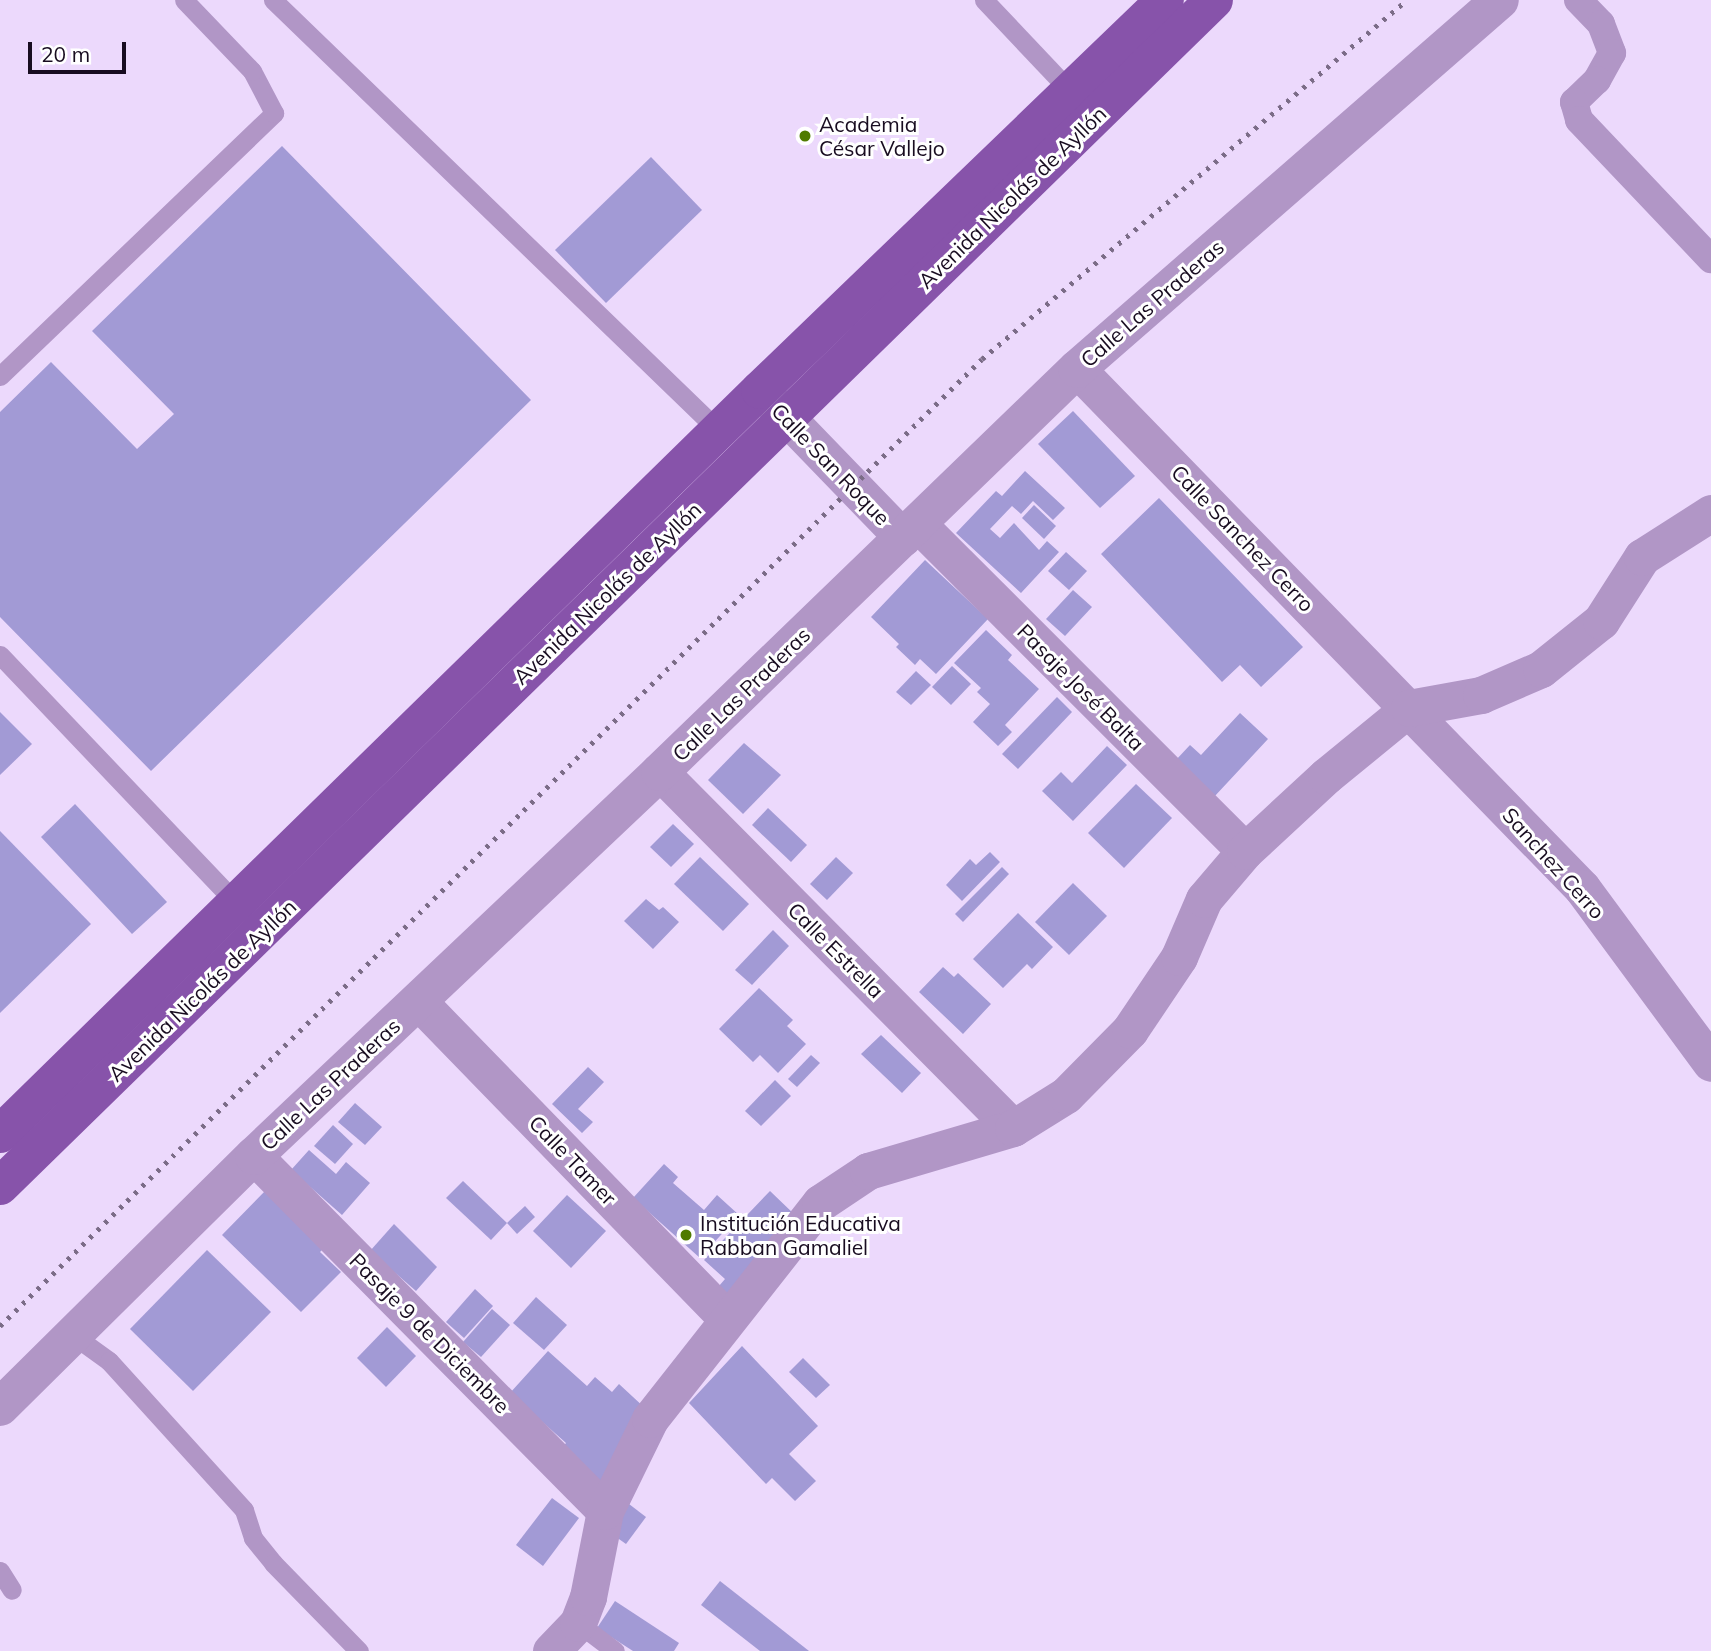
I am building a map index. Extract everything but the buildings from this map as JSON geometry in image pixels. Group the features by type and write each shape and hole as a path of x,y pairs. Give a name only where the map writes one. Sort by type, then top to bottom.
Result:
{"main road":[{"name":"Avenida Nicolás de Ayllón","path":"0,1133 760,390 1165,0"},
{"name":"Avenida Nicolás de Ayllón","path":"0,1186 1213,0"},
{"path":"229,910 249,944"}],"street":[{"name":"Calle Las Praderas","path":"0,1407 254,1156 660,772 1077,369 1500,0"},
{"path":"1578,0 1601,24 1612,53 1597,80 1574,102 1579,120 1711,259"},
{"name":"Calle Sanchez Cerro","path":"1077,369 1409,708"},
{"name":"Calle San Roque","path":"760,390 910,531"},
{"path":"551,1651 578,1623 588,1597 605,1511 650,1419 820,1203 868,1171 1013,1128 1066,1095 1130,1030 1179,957 1204,899 1245,851 1326,776 1409,708 1481,695 1541,669 1601,621 1643,557 1711,513"},
{"name":"Pasaje José Balta","path":"910,531 1245,851"},
{"name":"Sanchez Cerro","path":"1409,708 1582,888 1711,1063"},
{"name":"Calle Estrella","path":"660,772 1013,1128"},
{"name":"Calle Tamer","path":"418,1001 727,1319"},
{"name":"Pasaje 9 de Diciembre","path":"254,1156 605,1511"}],"lane":[{"path":"0,376 274,113 252,71 184,0"},
{"path":"273,0 719,431"},
{"path":"984,0 1071,92"},
{"path":"0,655 229,910"},
{"path":"73,1335 109,1361 226,1490 244,1510 253,1538 273,1563 359,1651"},
{"path":"0,1571 12,1590"},
{"path":"578,1623 615,1651"}],"railway":[{"path":"0,1326 982,359 1407,0"}],"place":[{"name":"Academia César Vallejo","path":"805,136"},
{"name":"Institución Educativa Rabban Gamaliel","path":"686,1235"}]}
